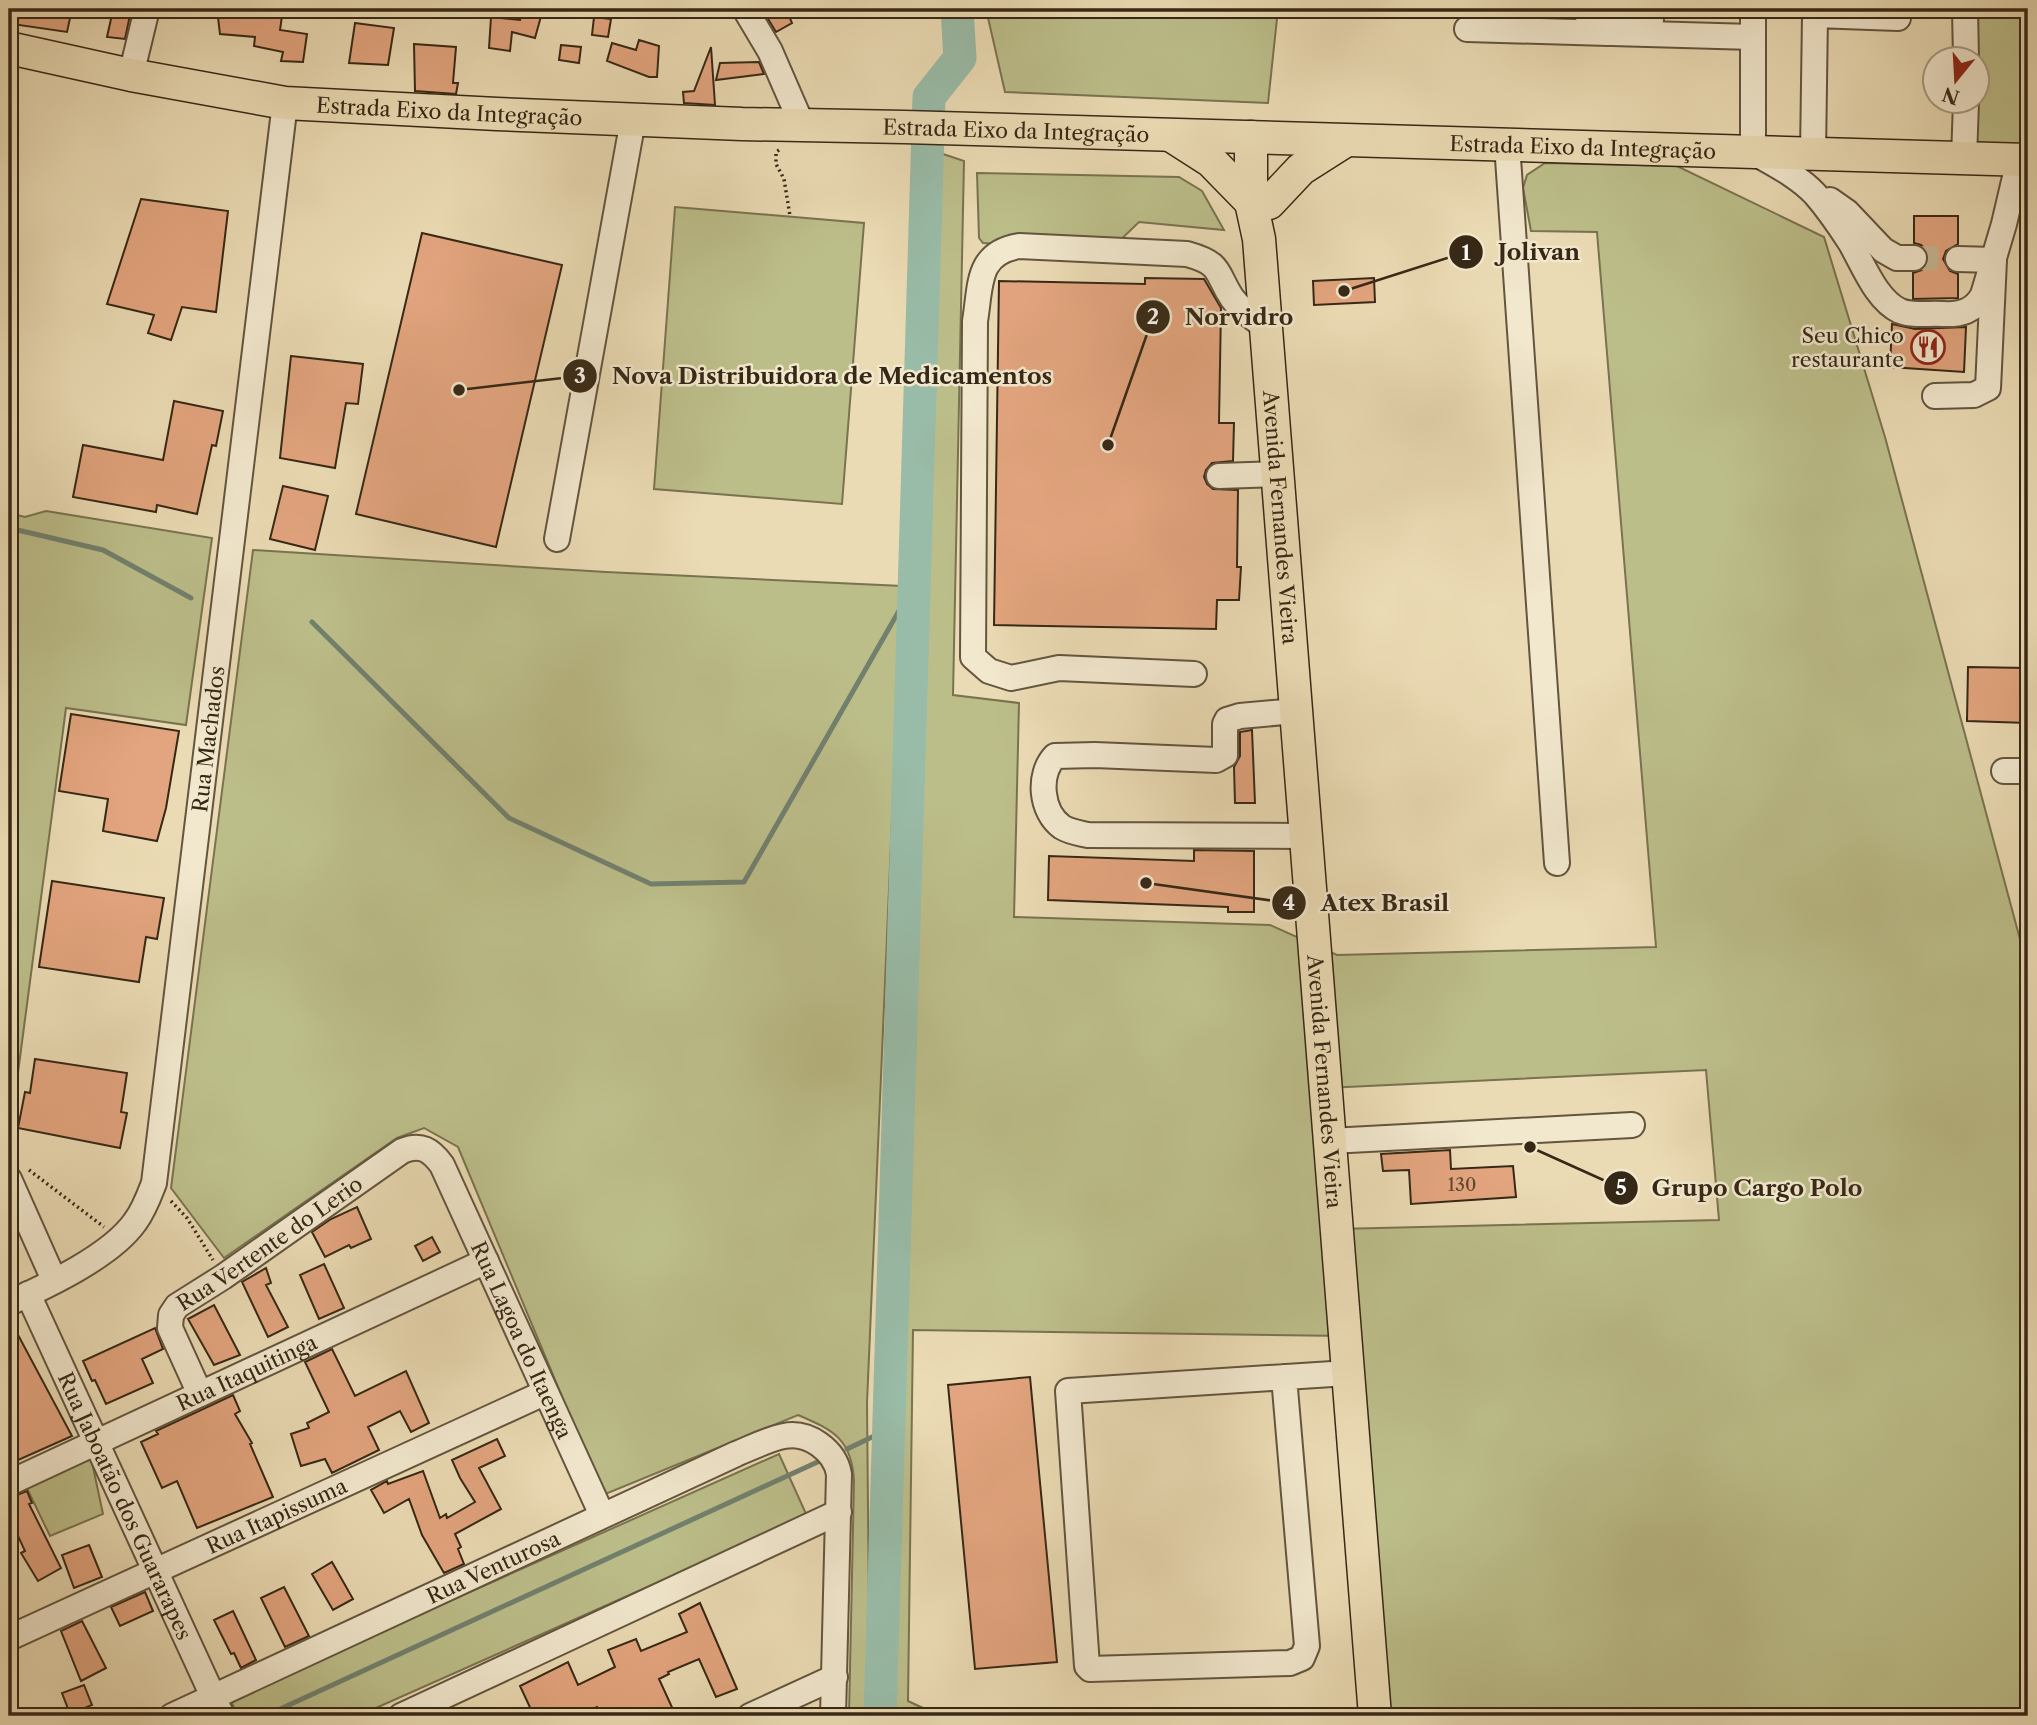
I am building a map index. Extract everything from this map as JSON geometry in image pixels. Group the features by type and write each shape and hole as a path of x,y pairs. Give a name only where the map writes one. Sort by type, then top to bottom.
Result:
{"main road":[{"name":"Estrada Eixo da Integração","path":"9,48 131,75 285,103 803,127 904,127 1753,152 1804,165 1964,158 2024,160"},
{"path":"1170,135 1211,161 1260,203 1301,169 1345,141"},
{"name":"Avenida Fernandes Vieira","path":"1261,137 1259,239 1375,1716"}],"street":[{"path":"131,75 147,9"},
{"path":"745,9 770,51 803,127"},
{"path":"1586,9 1589,21 1753,27 1753,152"},
{"path":"1965,9 1966,46"},
{"path":"1898,18 1815,15 1804,165 1814,193 1835,219 1888,303 1904,312 1954,314 1968,311 1978,304 2024,160"},
{"path":"1467,29 1613,21"},
{"name":"Rua Machados","path":"18,1299 91,1260 120,1239 144,1209 154,1182 285,103"},
{"path":"1964,158 1966,116"},
{"path":"557,538 634,120"},
{"path":"1507,144 1557,863"},
{"path":"1804,165 1883,250 1897,258 1914,258"},
{"path":"1194,674 1059,668 1012,678 989,671 973,657 975,321 983,271 1000,251 1019,246 1187,254 1210,262 1245,313 1266,327"},
{"path":"1958,259 1994,260"},
{"path":"1935,396 1974,395 1987,388 1994,260"},
{"path":"1219,476 1278,474"},
{"path":"1296,711 1240,716 1227,720 1225,755 1216,760 1055,756 1046,773 1044,794 1047,809 1061,826 1070,832 1088,835 1306,836"},
{"path":"1330,1141 1632,1125"},
{"name":"Rua Vertente do Lerio","path":"200,1394 170,1328 171,1315 184,1300 223,1277 402,1151 421,1147 433,1153 442,1165"},
{"name":"Rua Lagoa do Itaenga","path":"442,1165 602,1515"},
{"path":"14,1171 54,1280"},
{"name":"Rua Itaquitinga","path":"9,1483 486,1261"},
{"name":"Rua Jaboatão dos Guararapes","path":"18,1299 96,1442 218,1707"},
{"path":"1284,1377 1307,1647 1302,1658 1290,1663 1090,1669 1087,1666 1068,1391 1284,1377 1348,1373"},
{"name":"Rua Itapissuma","path":"9,1638 544,1393"},
{"name":"Rua Venturosa","path":"172,1716 218,1707 602,1515 736,1454 784,1436 798,1435 816,1443 834,1457 837,1464 839,1512"},
{"path":"401,1716 839,1512 834,1716"},
{"path":"750,1716 835,1677"}],"path":[{"path":"790,216 784,179 776,164 776,152 803,127"},
{"path":"14,1171 120,1239"},
{"path":"154,1182 187,1218 223,1277"}],"green space":[{"path":"986,9 1278,9 1268,103 1005,92"},
{"path":"1974,9 2028,9 2028,146 1974,145 1975,116 1992,116 1992,46 1977,46"},
{"path":"928,149 964,161 953,695 1019,703 1014,917 1270,925 1337,955 1656,947 1597,232 1531,231 1523,188 1527,175 1545,163 1677,166 1824,237 1885,437 2028,969 2028,1716 1374,1716 1345,1336 913,1330 908,1701 940,1716 880,1716","holes":["1706,1070 1719,1220 1337,1229 1326,1088"]},
{"path":"977,173 1179,177 1202,191 1224,230 1139,222 1109,251 983,243 979,238"},
{"path":"675,207 864,223 842,504 654,489"},
{"path":"46,511 212,538 186,725 66,708 9,1141 9,513 25,517"},
{"path":"253,550 606,572 902,586 867,1403 870,1716 849,1716 854,1481 845,1446 831,1431 798,1415 603,1495 458,1147 424,1128 397,1138 224,1258 171,1188"},
{"path":"90,1453 103,1514 50,1536 23,1480"},
{"path":"779,1454 807,1516 358,1716 238,1716 230,1699"},
{"path":"1340,1713 1354,1716 1082,1716"}],"building":[{"path":"15,9 72,9 67,32 12,24"},
{"path":"217,9 283,9 280,30 307,34 303,62 281,61 283,52 254,46 255,37 220,34"},
{"path":"523,9 543,9 535,38 512,32 510,51 489,48 491,17 520,20"},
{"path":"762,9 786,9 792,23 776,32"},
{"path":"113,10 130,15 125,39 107,37"},
{"path":"594,17 611,19 608,37 592,35"},
{"path":"355,23 394,28 388,65 349,63"},
{"path":"639,40 659,46 657,77 649,77 607,61 612,43 636,50"},
{"path":"414,44 456,47 453,83 458,83 456,94 415,91"},
{"path":"561,45 581,47 579,63 559,60"},
{"path":"711,47 715,105 684,103 683,92 694,91"},
{"path":"759,62 764,74 716,80 720,63"},
{"path":"141,199 228,211 216,312 182,307 171,340 148,333 154,315 107,304"},
{"path":"1914,216 1958,216 1958,244 1946,251 1943,259 1950,271 1958,274 1958,298 1913,299 1913,273 1922,270 1929,259 1926,250 1914,243"},
{"path":"422,233 562,265 496,547 356,514"},
{"path":"1145,278 1204,279 1221,308 1219,423 1234,423 1233,461 1212,463 1204,477 1213,489 1238,490 1237,567 1241,567 1239,600 1217,600 1216,629 994,625 999,281 1145,284"},
{"path":"1374,278 1375,302 1314,305 1313,281"},
{"name":"Seu Chico restaurante","path":"1892,324 1915,329 1966,327 1964,372 1890,367"},
{"path":"291,356 363,364 358,404 346,403 335,468 280,458"},
{"path":"174,401 223,411 216,446 212,445 197,514 157,505 156,512 73,497 83,445 163,460"},
{"path":"283,486 328,496 315,550 270,539"},
{"path":"1968,667 2028,668 2028,723 1967,721"},
{"path":"71,714 179,731 166,808 157,841 103,831 108,799 59,791"},
{"path":"1252,730 1255,803 1235,803 1234,767 1240,756 1240,732"},
{"path":"1194,850 1254,851 1254,912 1228,912 1228,907 1048,900 1049,856 1194,861"},
{"path":"52,881 164,898 157,939 146,937 139,982 39,967"},
{"path":"35,1059 127,1073 121,1112 127,1113 120,1148 18,1128 25,1092 30,1093"},
{"path":"1450,1150 1451,1169 1513,1166 1516,1197 1411,1204 1409,1170 1383,1171 1381,1154"},
{"path":"357,1207 371,1239 351,1248 349,1245 325,1257 312,1232 331,1219"},
{"path":"432,1237 440,1252 423,1261 415,1246"},
{"path":"324,1264 344,1308 319,1319 300,1275"},
{"path":"266,1268 271,1283 266,1285 288,1327 268,1337 242,1282"},
{"path":"214,1305 240,1355 214,1365 188,1319"},
{"path":"9,1318 72,1436 16,1461 9,1447"},
{"path":"155,1328 163,1349 142,1359 153,1383 106,1404 83,1361"},
{"path":"332,1349 355,1396 406,1371 429,1423 411,1432 400,1411 368,1427 379,1450 332,1473 325,1459 301,1466 291,1434 309,1428 307,1423 329,1412 305,1362"},
{"path":"1030,1377 1057,1662 975,1669 948,1385"},
{"path":"233,1395 240,1411 235,1414 252,1443 250,1444 273,1497 197,1528 177,1481 162,1488 141,1442 158,1434 156,1431"},
{"path":"497,1439 505,1456 479,1468 501,1509 455,1534 464,1564 444,1573 422,1535 409,1499 384,1513 371,1490 387,1481 388,1484 423,1471 440,1518 446,1514 447,1518 475,1502 452,1460"},
{"path":"27,1491 32,1503 29,1504 61,1568 38,1581 21,1553 25,1551 11,1521 13,1520 9,1509 9,1498"},
{"path":"89,1545 102,1577 74,1588 62,1555"},
{"path":"332,1562 353,1599 333,1610 312,1574"},
{"path":"284,1587 309,1636 285,1647 261,1598"},
{"path":"145,1592 153,1611 120,1626 111,1607"},
{"path":"700,1603 737,1689 716,1697 699,1659 668,1672 669,1674 659,1679 676,1716 601,1716 597,1707 576,1716 534,1716 520,1686 568,1662 578,1685 615,1667 608,1650 636,1639 641,1651 687,1632 679,1614"},
{"path":"233,1611 256,1660 241,1668 214,1620"},
{"path":"82,1621 106,1668 81,1681 61,1631"},
{"path":"84,1685 92,1705 70,1714 62,1693"}],"waterway":[{"path":"880,1716 929,97 960,58 957,9"},
{"path":"9,528 103,550 191,598"},
{"path":"312,622 509,818 651,884 744,882 916,581"},
{"path":"847,1449 889,1429"},
{"path":"265,1716 824,1459"}],"tunnel":[{"path":"1914,258 1958,259"}],"place":[{"name":"Jolivan","path":"1344,291"},
{"name":"Seu Chico restaurante","path":"1928,347"},
{"name":"Nova Distribuidora de Medicamentos","path":"459,390"},
{"name":"Norvidro","path":"1108,445"},
{"name":"Atex Brasil","path":"1146,883"},
{"name":"Grupo Cargo Polo","path":"1530,1147"}]}
